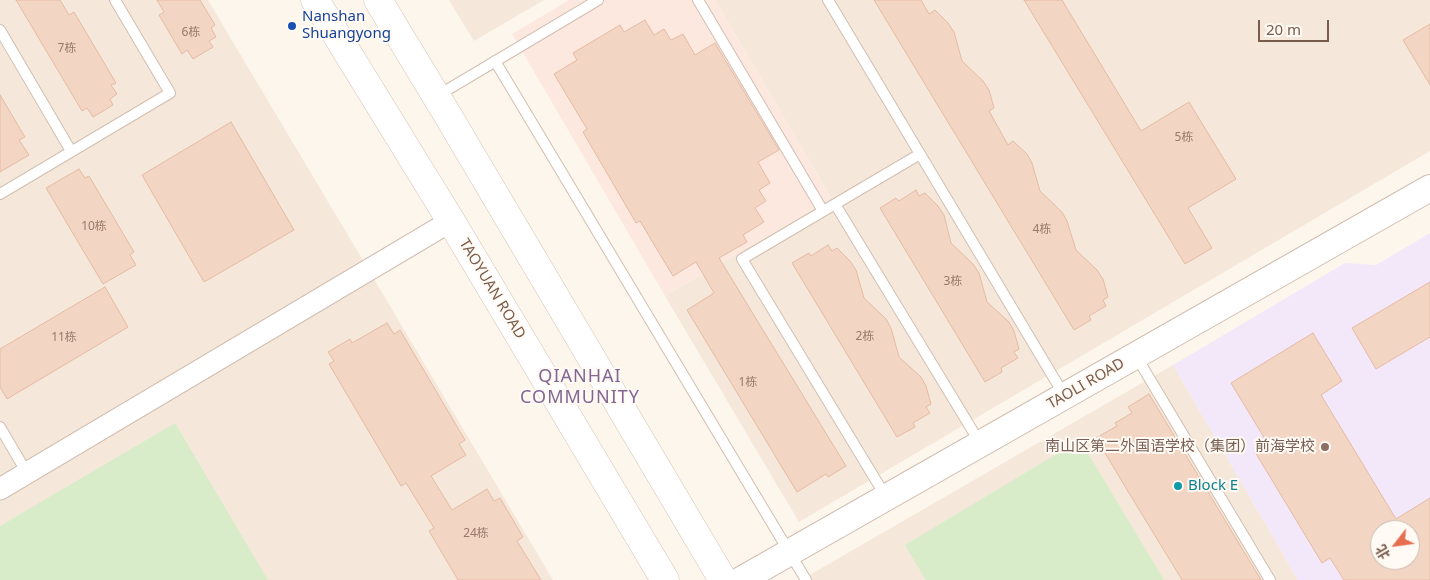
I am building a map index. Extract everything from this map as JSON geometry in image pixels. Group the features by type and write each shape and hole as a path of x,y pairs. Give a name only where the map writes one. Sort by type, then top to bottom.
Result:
{"main road":[{"name":"TAOYUAN ROAD","path":"315,0 451,221 665,580"},
{"path":"378,0 723,580"}],"street":[{"name":"TAOLI ROAD","path":"741,580 1430,188"},
{"path":"0,489 451,221"}],"lane":[{"path":"0,194 170,93 115,0"},
{"path":"436,96 598,0"},
{"path":"698,0 823,211"},
{"path":"828,0 1064,396"},
{"path":"0,30 72,151"},
{"path":"495,61 806,580"},
{"path":"886,498 742,259 920,154"},
{"path":"835,204 980,444"},
{"path":"1135,356 1270,580"},
{"path":"0,427 27,473"}],"shaded area":[{"path":"0,0 208,0 553,580 0,580"},
{"path":"449,0 544,0 474,41"},
{"path":"569,0 715,0 831,198 665,296 512,34"},
{"path":"715,0 1430,0 1430,151 799,522 665,296 831,198"},
{"name":"南山区第二外国语学校（集团）前海学校","path":"1430,233 1430,580 1298,580 1173,365 1345,263 1376,265"},
{"path":"1173,365 1298,580 801,580"}],"green space":[{"path":"175,423 268,580 0,580 0,526"},
{"path":"1080,440 1164,580 926,580 905,545"}],"building":[{"path":"16,0 60,0 69,15 74,12 116,83 111,85 117,94 110,99 113,105 93,117 87,108 82,111"},
{"path":"157,0 200,0 215,25 211,28 216,37 209,41 213,47 193,59 187,50 182,54 159,15 164,12"},
{"path":"874,0 921,0 929,14 935,10 948,23 954,32 962,61 983,81 989,90 994,108 989,111 1008,145 1013,141 1027,154 1032,163 1040,191 1062,212 1067,221 1076,250 1097,270 1103,279 1108,297 1103,300 1106,306 1089,316 1091,320 1074,330"},
{"path":"1024,0 1062,0 1141,131 1189,102 1236,179 1188,208 1212,248 1185,264"},
{"path":"645,20 654,35 664,29 671,40 683,34 695,55 715,43 779,150 758,162 770,183 759,190 766,201 755,208 764,222 743,235 747,242 719,258 846,466 828,477 826,474 797,492 687,310 714,293 696,262 673,276 640,221 636,223 583,132 587,129 554,74 577,60 573,53 620,25 624,32"},
{"path":"1430,24 1430,85 1403,40"},
{"path":"0,95 25,137 19,140 29,155 0,172"},
{"path":"231,122 294,230 204,282 142,175"},
{"path":"79,169 85,178 89,176 134,252 130,255 136,265 103,284 46,188"},
{"path":"916,190 919,196 925,193 938,206 944,215 951,243 973,264 979,273 987,302 1009,322 1014,331 1019,349 1014,352 1018,358 1001,368 1002,372 985,382 880,208 896,198 899,201"},
{"path":"828,245 832,251 837,248 850,261 856,270 864,298 886,319 891,328 899,357 921,377 926,386 931,404 926,407 930,413 913,423 915,427 897,437 792,263 809,253 811,256"},
{"path":"1430,282 1430,337 1376,369 1352,328"},
{"path":"105,287 128,327 7,399 0,387 0,349"},
{"path":"387,323 394,334 400,330 465,440 459,444 466,455 431,476 452,510 487,489 494,501 500,498 523,537 517,541 541,580 458,580 429,531 434,528 406,483 401,486 329,364 334,361 328,352 350,339 352,343"},
{"path":"1313,333 1342,381 1321,395 1396,519 1430,498 1430,580 1344,580 1330,558 1322,563 1255,452 1268,444 1231,383"},
{"name":"Block E","path":"1149,394 1261,580 1182,580 1129,493 1096,438 1117,426 1115,423 1132,413 1128,407"}],"place":[{"name":"Nanshan Shuangyong","path":"292,26"},
{"name":"南山区第二外国语学校（集团）前海学校","path":"1325,447"},
{"name":"Block E","path":"1178,486"}],"district":[{"name":"QIANHAI COMMUNITY","path":"580,387"}]}
